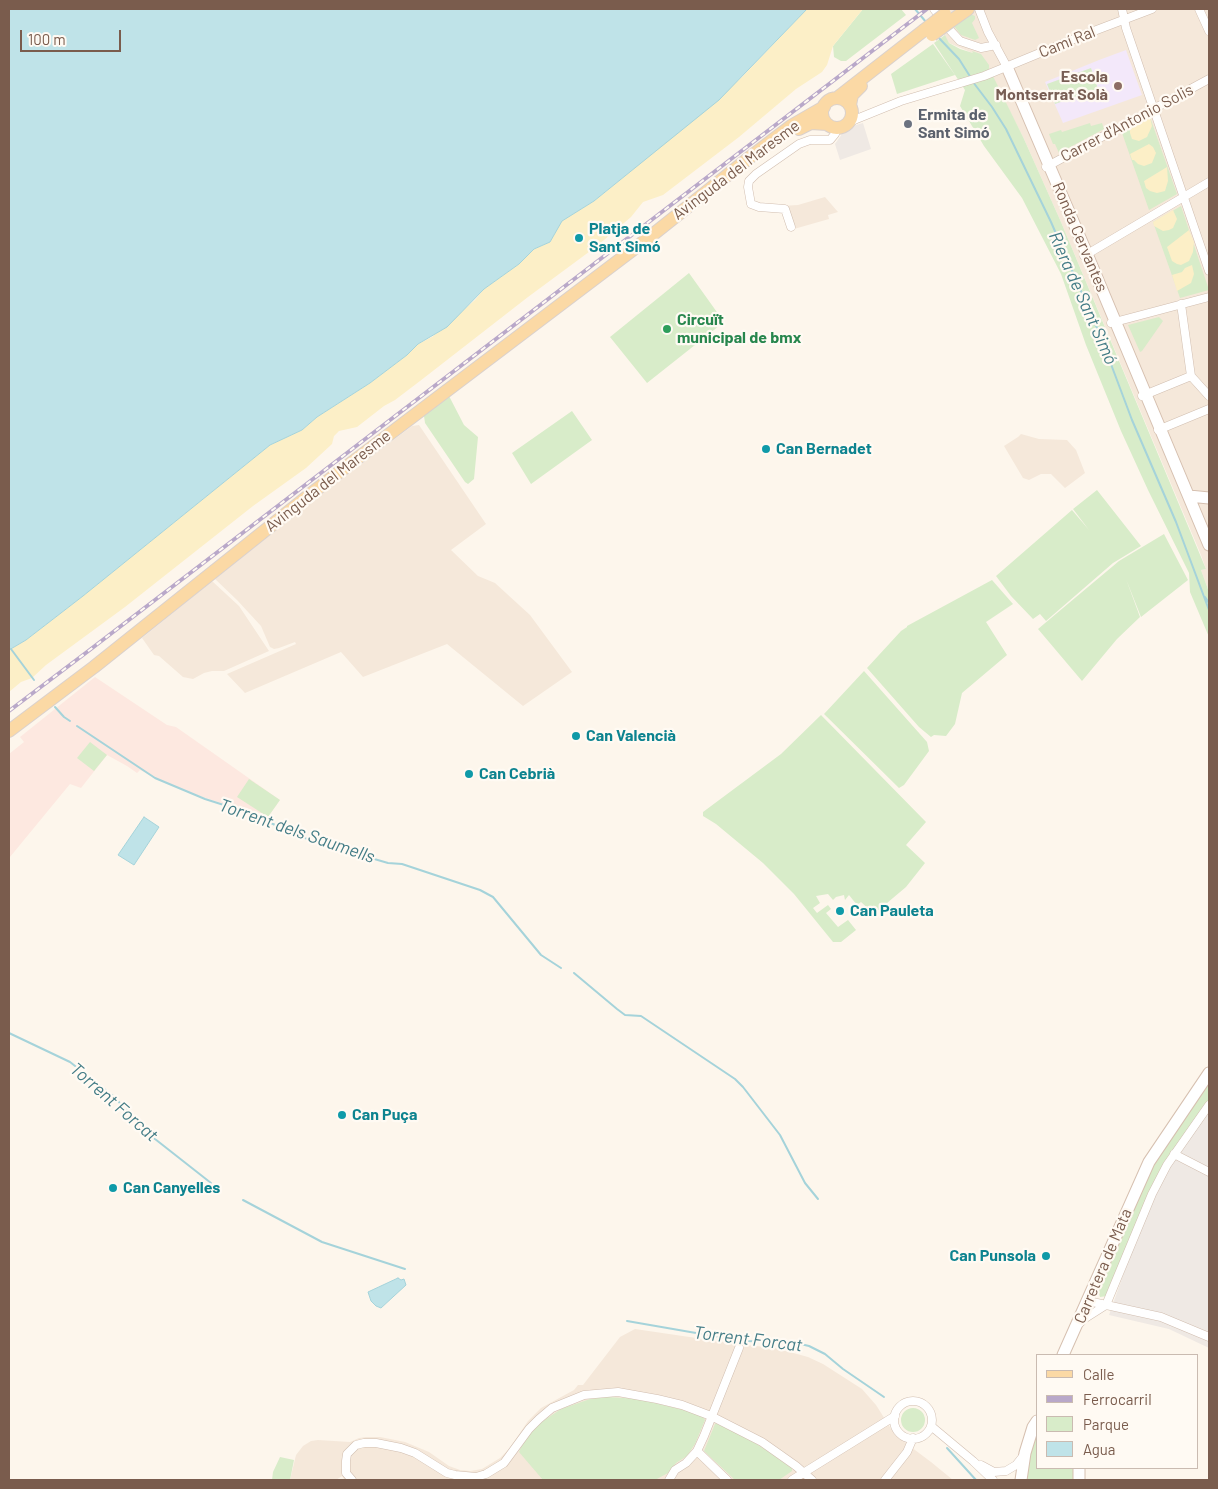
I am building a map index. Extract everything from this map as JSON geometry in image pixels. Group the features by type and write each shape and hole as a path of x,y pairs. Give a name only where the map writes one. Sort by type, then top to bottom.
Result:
{"main road":[{"path":"843,117 852,95 864,84 947,18 968,9"},
{"name":"Avinguda del Maresme","path":"9,731 73,683 324,483 651,236 761,148 791,126 824,108 832,99 837,98 893,55 925,34"},
{"path":"837,98 846,101 843,117"},
{"path":"824,108 823,116 843,117"},
{"name":"Avinguda del Maresme","path":"651,236 670,225 805,125 843,117"}],"street":[{"path":"934,9 947,18 960,41 981,48 996,45"},
{"path":"947,18 958,9"},
{"path":"979,9 1006,67"},
{"path":"1122,9 1123,19 1209,271"},
{"name":"Camí Ral","path":"843,117 870,113 901,101 984,76 1152,9"},
{"path":"1200,9 1209,30"},
{"name":"Ronda Cervantes","path":"1006,67 1159,430 1196,512 1206,524 1209,545"},
{"name":"Carrer d'Antonio Solis","path":"1047,166 1209,78"},
{"name":"Camí Ral","path":"843,117 870,113"},
{"name":"Avinguda del Maresme","path":"791,228 786,210 759,207 751,204 748,188 749,181 799,144 810,140 830,140 836,134 843,117"},
{"path":"1085,256 1209,182"},
{"path":"1114,322 1209,297"},
{"path":"1181,304 1190,376 1209,396"},
{"path":"1144,395 1190,376"},
{"path":"1159,430 1209,409"},
{"path":"1189,496 1209,498"},
{"path":"1196,512 1198,508 1209,503"},
{"name":"Carretera de Mata","path":"1074,1332 1148,1162 1209,1073"},
{"name":"Carretera de Mata","path":"1074,1332 1084,1319 1106,1305 1152,1194 1174,1154 1209,1106"},
{"path":"1174,1154 1209,1172"},
{"path":"1088,1301 1161,1316 1209,1337"},
{"path":"1063,1354 1074,1332"},
{"path":"1069,1354 1074,1332"},
{"path":"669,1480 675,1470 686,1463 697,1451 739,1348"},
{"path":"352,1480 346,1472 347,1454 356,1445 364,1443 376,1443 401,1448 414,1453 448,1473 464,1477 476,1477 496,1469 504,1463 538,1419 552,1408 584,1395 618,1392 682,1405 711,1416 762,1442 812,1480"},
{"path":"792,1480 895,1416 902,1405 915,1401 927,1407 932,1419 931,1426 924,1435 913,1438 901,1434 897,1429 895,1416"},
{"path":"1021,1480 1025,1453 1035,1422"},
{"path":"931,1426 993,1480"},
{"path":"885,1480 907,1452 913,1438"},
{"path":"697,1451 727,1480"},
{"path":"973,1461 991,1471 1006,1471 1016,1466 1025,1453"}],"shaded area":[{"path":"946,9 1209,9 1209,592 1201,570 1206,569 1201,555 1061,222 1024,139 982,57 949,43 934,18"},
{"name":"Escola Montserrat Solà","path":"1126,50 1142,95 1063,123 1045,82"},
{"path":"863,123 871,149 840,160 835,144 842,134"},
{"path":"825,197 838,212 828,215 829,219 794,229 781,206 798,205"},
{"path":"419,425 486,524 451,550 478,576 495,583 530,615 572,672 523,706 447,644 363,677 341,652 245,693 227,674 296,644 295,642 274,649 270,647 261,626 215,579 314,500 412,426"},
{"path":"1021,434 1039,439 1067,440 1076,450 1085,473 1065,488 1051,474 1041,474 1029,480 1023,478 1004,446"},
{"path":"212,581 239,606 269,651 224,671 204,673 193,679 183,677 159,656 154,655 142,638"},
{"path":"95,677 167,725 176,727 280,800 268,817 185,791 140,770 137,773 107,755 81,788 70,784 10,857 9,754 24,742 20,737"},
{"path":"1209,1105 1209,1348 1169,1329 1109,1315 1152,1194"},
{"path":"635,1329 775,1348 808,1357 823,1364 862,1389 876,1405 895,1435 953,1480 345,1480 342,1476 336,1480 290,1480 296,1455 303,1446 311,1441 350,1442 366,1437 380,1437 405,1442 429,1452 449,1466 460,1470 482,1469 500,1458 509,1449 528,1421 541,1408 574,1390 578,1385 583,1385 620,1337"}],"green space":[{"path":"863,9 901,9 906,15 846,61 841,61 834,57 833,46"},
{"path":"970,14 975,16 972,23 979,38 975,40 961,35 954,26"},
{"path":"945,35 949,43 960,49 981,54 989,65 1061,222 1206,569 1201,570 1209,592 1209,637 1190,592 1189,573 1121,431 1086,345 1061,274 1022,198 984,146 960,106 965,90 934,43"},
{"path":"933,44 955,75 897,94 891,74"},
{"path":"1091,68 1098,89 1055,104 1047,84"},
{"path":"1150,117 1177,194 1149,210 1122,133"},
{"path":"1090,123 1091,126 1102,123 1104,129 1059,153 1049,134"},
{"path":"1181,206 1209,290 1180,298 1153,222"},
{"name":"Circuït municipal de bmx","path":"689,273 724,322 647,383 610,337"},
{"path":"1159,317 1163,321 1140,352 1128,325"},
{"path":"449,396 464,425 478,437 474,479 468,484 425,423 424,416"},
{"path":"572,411 592,440 531,484 512,453"},
{"path":"1097,490 1141,546 1113,563 1046,621 1040,614 1033,619 1011,596 996,576 1072,510 1089,530 1073,509"},
{"path":"1164,534 1188,580 1141,617 1126,579 1140,617 1117,639 1082,681 1038,629 1119,561"},
{"path":"992,580 1013,604 986,622 1007,655 962,693 955,724 946,736 934,735 931,737 919,727 867,668 907,626"},
{"path":"864,671 927,742 929,751 904,785 899,788 824,714"},
{"path":"821,715 926,822 906,845 925,863 906,887 874,914 861,902 857,905 849,895 845,900 844,895 833,900 828,894 816,896 820,903 813,908 817,913 828,905 831,909 826,913 838,927 848,920 856,930 841,942 833,942 794,894 763,863 716,824 703,816 703,812 781,754"},
{"path":"90,742 107,755 94,771 77,758"},
{"path":"249,779 280,800 268,817 237,797"},
{"path":"1209,1084 1209,1100 1159,1172 1107,1296 1100,1297 1098,1291 1102,1280 1146,1177 1181,1122"},
{"path":"607,1397 640,1399 684,1410 703,1417 705,1420 695,1444 687,1456 676,1463 668,1473 655,1480 543,1480 519,1452 524,1440 537,1425 561,1409 590,1399"},
{"path":"913,1408 922,1411 925,1420 922,1429 913,1432 904,1429 901,1420 904,1411"},
{"path":"717,1423 766,1450 792,1468 792,1471 779,1480 735,1480 704,1451"},
{"path":"1036,1432 1036,1469 1076,1469 1076,1480 1024,1480"},
{"path":"280,1457 294,1460 290,1480 272,1480 273,1472"}],"sand":[{"name":"Platja de Sant Simó","path":"807,9 863,9 833,46 827,65 822,72 796,89 739,137 663,195 643,202 631,217 597,246 395,400 357,427 339,431 334,436 332,444 306,468 253,506 125,607 46,665 32,678 21,682 9,692 9,650 26,640 83,596 270,445 302,430 317,417 370,383 407,355 418,344 432,337 475,300 484,289 519,264 534,249 550,242 561,221 608,190 742,77"},
{"path":"1150,117 1152,126 1147,137 1139,141 1132,139 1130,128"},
{"path":"1149,144 1156,153 1152,163 1144,166 1132,160 1130,154"},
{"path":"1167,167 1168,181 1165,191 1157,193 1146,188 1144,181"},
{"path":"1173,210 1177,219 1173,228 1163,231 1154,226 1153,222"},
{"path":"1189,230 1194,242 1193,252 1189,261 1181,265 1177,264 1172,261 1167,247"},
{"path":"1192,265 1194,274 1191,283 1177,291 1172,275 1182,272 1185,268"}],"water":[{"path":"9,9 807,9 719,100 594,201 562,221 550,242 534,249 519,264 484,289 447,327 418,344 407,355 370,383 317,417 302,430 270,445 83,596 26,640 9,650"},
{"path":"144,817 159,827 134,865 118,855"},
{"path":"398,1278 404,1279 406,1285 381,1308 376,1306 371,1301 368,1292"}],"waterway":[{"name":"Riera de Sant Simó","path":"915,9 926,22"},
{"name":"Riera de Sant Simó","path":"938,37 959,59 971,78"},
{"name":"Riera de Sant Simó","path":"973,82 1006,129 1051,222 1100,335 1132,420 1176,522 1209,610"},
{"name":"Riera de Sant Simó","path":"1205,597 1209,603"},
{"path":"11,649 34,680"},
{"name":"Torrent dels Saumells","path":"55,707 70,721"},
{"name":"Torrent dels Saumells","path":"77,726 155,778 205,799 252,814 316,842 388,863 402,864 480,890 493,897 541,955 561,968"},
{"name":"Torrent dels Saumells","path":"574,973 625,1015 641,1016 735,1079 780,1135 805,1183 818,1199"},
{"name":"Torrent Forcat","path":"9,1033 70,1062 112,1095 155,1139 211,1183"},
{"name":"Torrent Forcat","path":"243,1200 322,1242 405,1269"},
{"name":"Torrent Forcat","path":"627,1321 742,1341 792,1342 809,1346 825,1354 843,1369 884,1397"},
{"path":"947,1448 976,1480"}],"railway":[{"path":"9,711 927,9"}],"place":[{"name":"Escola Montserrat Solà","path":"1118,86"},
{"name":"Ermita de Sant Simó","path":"908,124"},
{"name":"Platja de Sant Simó","path":"579,238"},
{"name":"Circuït municipal de bmx","path":"667,329"},
{"name":"Can Bernadet","path":"766,449"},
{"name":"Can Valencià","path":"576,736"},
{"name":"Can Cebrià","path":"469,774"},
{"name":"Can Pauleta","path":"840,911"},
{"name":"Can Puça","path":"342,1115"},
{"name":"Can Canyelles","path":"113,1188"},
{"name":"Can Punsola","path":"1046,1256"}]}
